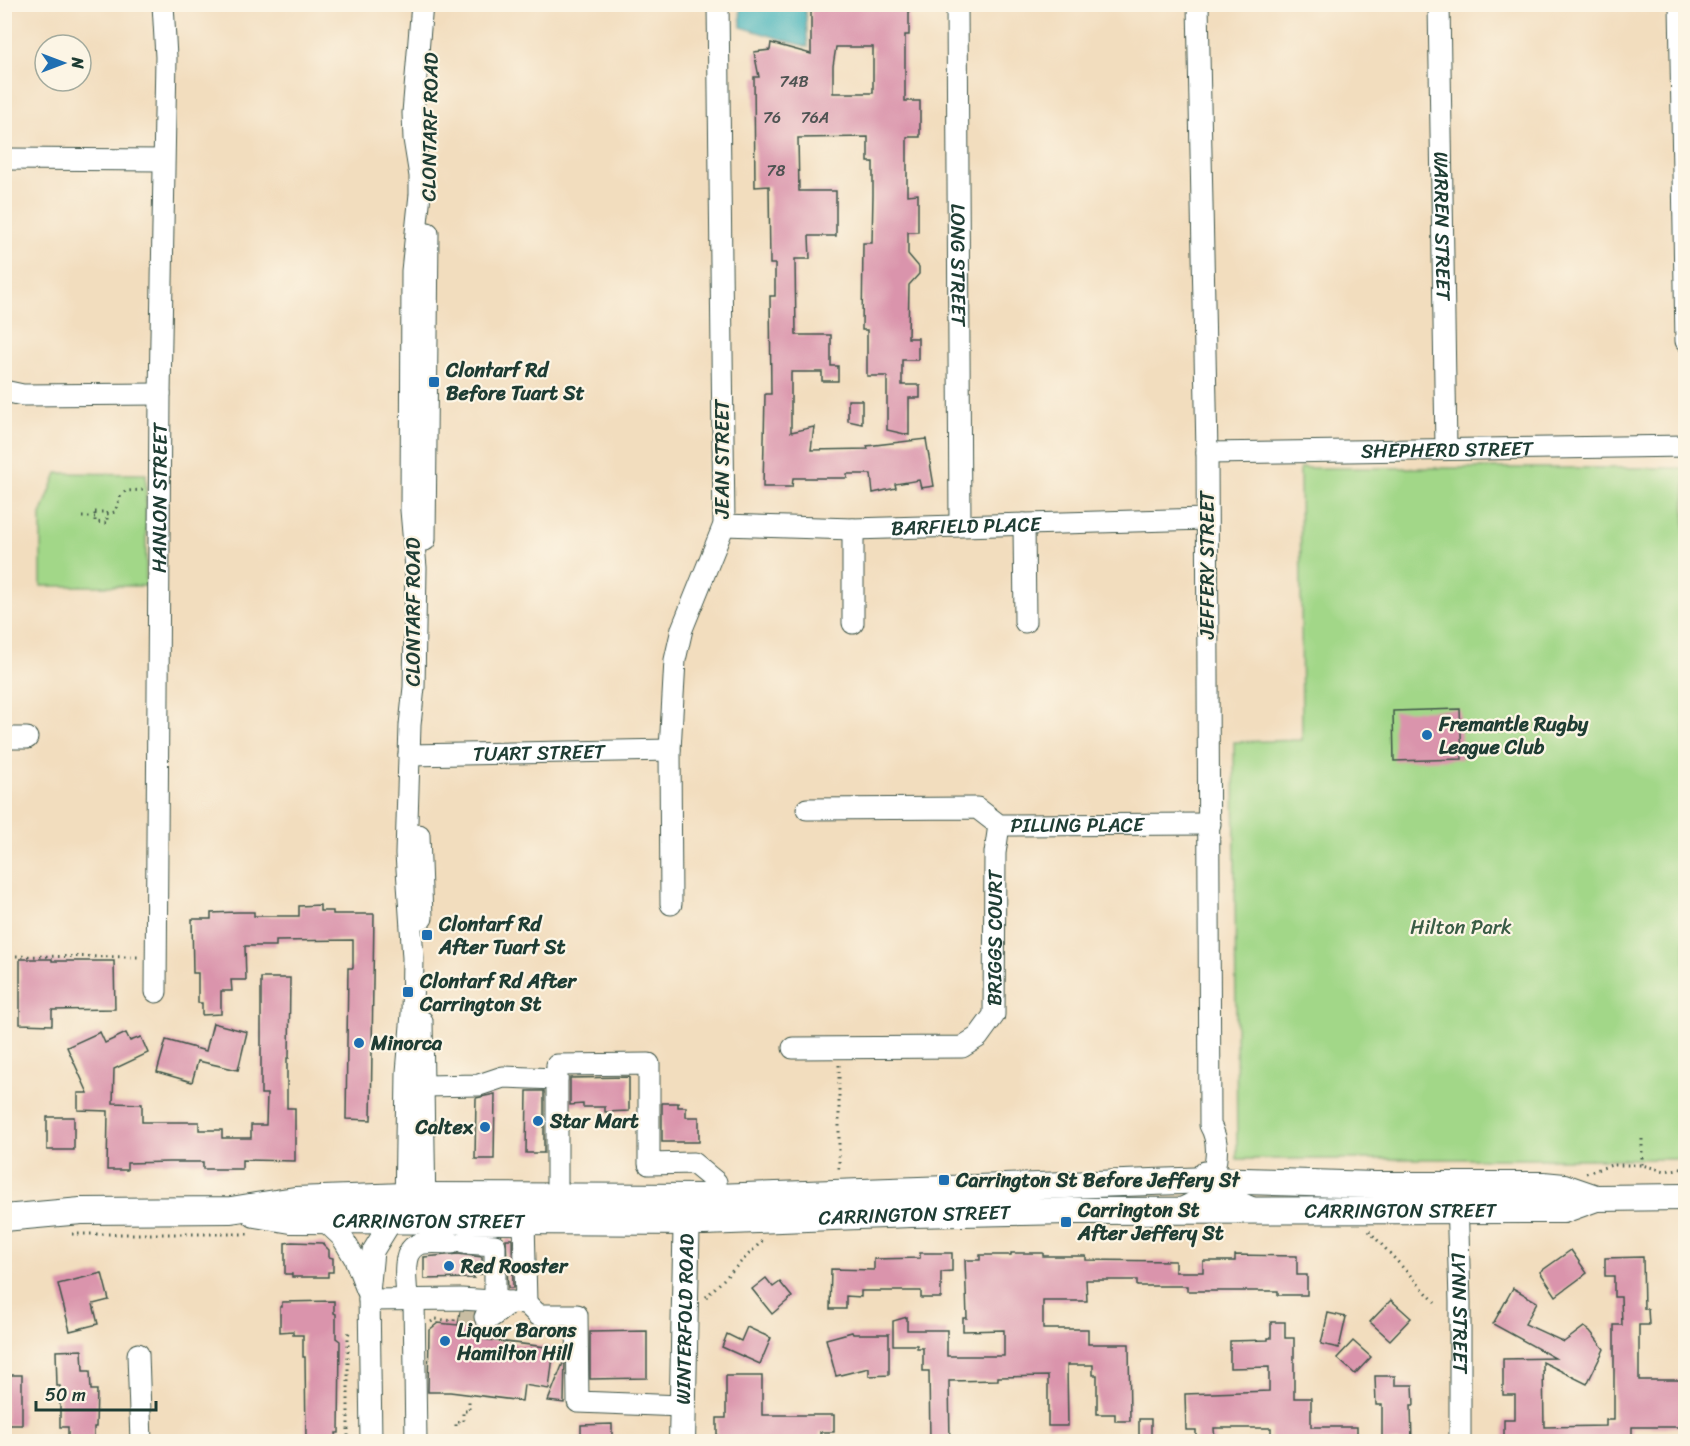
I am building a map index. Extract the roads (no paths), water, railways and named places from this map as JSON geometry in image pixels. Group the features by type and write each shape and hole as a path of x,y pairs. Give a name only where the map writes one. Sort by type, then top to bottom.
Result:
{"main road":[{"name":"CARRINGTON STREET","path":"231,1210 291,1220 324,1220 557,1196 678,1210 716,1197 1209,1180 1564,1187 1596,1198"},
{"name":"CARRINGTON STREET","path":"4,1218 81,1211 231,1210 295,1200 524,1221 678,1210 923,1214 1563,1210 1596,1198 1686,1197"},
{"name":"CARRINGTON STREET","path":"4,1203 81,1211"},
{"name":"WINTERFOLD ROAD","path":"671,1442 676,1406 678,1210"},
{"name":"WINTERFOLD ROAD","path":"676,1406 682,1442"}],"street":[{"name":"HANLON STREET","path":"156,992 160,394 166,57 163,4"},
{"name":"CLONTARF ROAD","path":"411,1211 424,1086 423,899 413,755 416,568 411,510 412,271 420,194 413,113 422,4"},
{"name":"CLONTARF ROAD","path":"411,1211 407,1072 412,1014 413,958 406,854 425,578 429,63 436,4"},
{"name":"JEAN STREET","path":"671,904 670,750 678,644 724,525 718,4"},
{"name":"LONG STREET","path":"957,4 960,525"},
{"name":"JEFFERY STREET","path":"1176,1211 1199,1198 1215,1170 1215,1134 1210,1125 1207,453 1198,4"},
{"name":"WARREN STREET","path":"1440,4 1446,448"},
{"path":"1680,4 1686,341"},
{"path":"4,159 163,160"},
{"path":"4,391 23,395 160,394"},
{"name":"SHEPHERD STREET","path":"1207,453 1686,446"},
{"name":"BARFIELD PLACE","path":"724,525 853,529 1206,519"},
{"path":"1024,524 1025,622"},
{"path":"853,529 853,623"},
{"path":"4,738 27,738"},
{"name":"TUART STREET","path":"413,755 670,750"},
{"name":"PILLING PLACE","path":"807,809 977,808 999,825 1210,824"},
{"name":"BRIGGS COURT","path":"793,1048 962,1047 978,1037 994,1016 995,853 999,825"},
{"path":"557,1196 557,1065 649,1064 649,1164 693,1163 716,1182 716,1197"},
{"path":"424,1086 480,1085 503,1077 557,1079"},
{"path":"670,1164 678,1210"},
{"path":"1209,1180 1227,1197 1261,1211"},
{"name":"LYNN STREET","path":"1456,1184 1461,1442"},
{"path":"371,1442 369,1297 373,1251 411,1211"},
{"path":"324,1220 342,1237 355,1259 369,1297"},
{"path":"505,1306 524,1221"},
{"path":"416,1442 411,1300 406,1261 411,1250 422,1243 495,1245 505,1306"},
{"path":"369,1297 505,1306 538,1315 577,1315 578,1402 676,1406"},
{"path":"438,1300 450,1313 460,1314"},
{"path":"138,1354 141,1442"}],"water":[{"path":"740,5 805,5 808,47 741,27"}],"tunnel":[{"path":"460,1314 485,1317"}],"place":[{"name":"Clontarf Rd Before Tuart St","path":"434,382"},
{"name":"Fremantle Rugby League Club","path":"1427,735"},
{"name":"Clontarf Rd After Tuart St","path":"427,935"},
{"name":"Clontarf Rd After Carrington St","path":"408,992"},
{"name":"Minorca","path":"359,1043"},
{"name":"Star Mart","path":"538,1121"},
{"name":"Caltex","path":"485,1127"},
{"name":"Carrington St Before Jeffery St","path":"944,1180"},
{"name":"Carrington St After Jeffery St","path":"1066,1222"},
{"name":"Red Rooster","path":"449,1266"},
{"name":"Liquor Barons Hamilton Hill","path":"445,1341"}],"park label":[{"name":"Hilton Park","path":"1461,927"}]}
